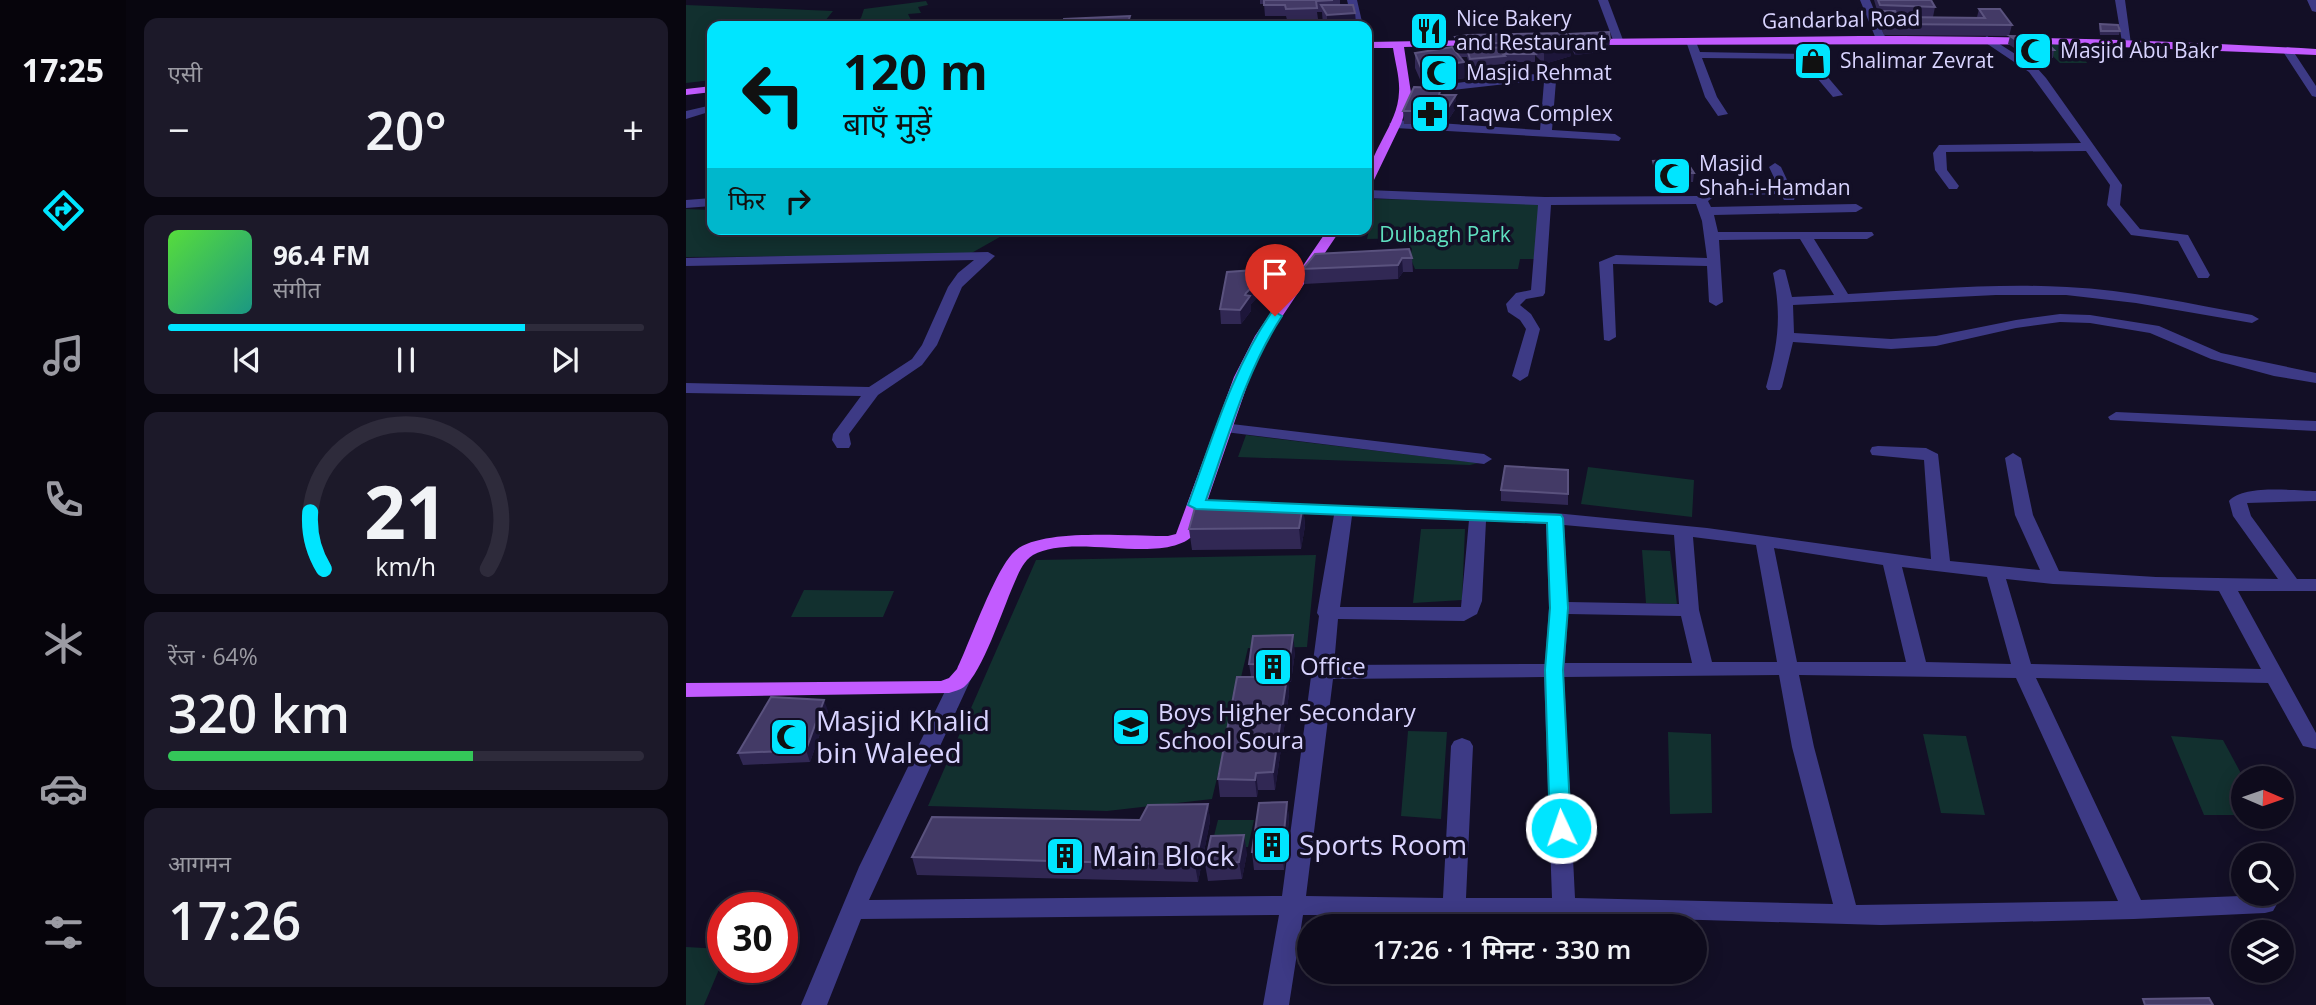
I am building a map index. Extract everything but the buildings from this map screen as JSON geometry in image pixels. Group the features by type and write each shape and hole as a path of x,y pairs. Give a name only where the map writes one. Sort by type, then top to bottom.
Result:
{"main road":[{"name":"Gandarbal Road","path":"1570,42 1987,38 2316,52"},
{"path":"1372,45 1491,43"},
{"path":"1372,172 1395,124 1405,93 1398,44"},
{"path":"686,92 707,90"},
{"path":"686,99 707,97"},
{"path":"686,690 942,688 961,679 1017,560 1026,551 1052,543 1171,542 1182,538 1203,505 1223,428 1262,336 1331,235"}],"street":[{"path":"1352,0 1357,21"},
{"path":"1603,0 1618,40"},
{"path":"1865,0 1881,39"},
{"path":"2120,0 2127,42"},
{"path":"2312,0 2316,9"},
{"path":"1987,38 2033,70 2042,80 2116,185 2113,205 2136,232 2183,238 2203,275"},
{"path":"1691,41 1711,97 1723,114"},
{"path":"2287,50 2316,93"},
{"path":"1696,55 1804,56 1836,95"},
{"path":"1405,93 1527,76 1544,77 1550,81 1546,134"},
{"path":"686,116 707,109"},
{"path":"1395,124 1615,138"},
{"path":"1953,187 1941,170 1939,153 1943,148 2091,146"},
{"path":"1775,167 1796,209"},
{"path":"1716,302 1710,236 1703,206 1712,192 1786,190"},
{"path":"1372,194 1796,209 1856,208"},
{"path":"1520,376 1533,329 1526,317 1513,309 1513,304 1521,296 1538,293 1545,201"},
{"path":"686,204 707,202"},
{"path":"1710,236 1867,235"},
{"path":"1805,236 1844,300"},
{"path":"686,262 988,256 955,286 929,345 917,362 872,392 841,434 839,440 843,444"},
{"path":"1609,337 1606,262 1713,261"},
{"path":"1774,387 1788,337 1787,301 1780,272"},
{"path":"1787,301 2000,290 2066,291 2095,293 2252,319"},
{"path":"1788,337 1891,344 1937,341 2015,324 2060,318 2090,318 2142,326 2216,356 2274,371 2316,377"},
{"path":"686,388 872,392"},
{"path":"2116,417 2316,426"},
{"path":"1223,428 1484,459"},
{"path":"1878,451 1926,453 1932,458 1941,565"},
{"path":"2013,457 2024,514 2053,578"},
{"path":"2292,586 2242,516 2238,501 2251,496 2316,496"},
{"path":"1264,507 1555,518 1683,530 1891,560 2053,578 2226,586 2316,585"},
{"path":"1276,1005 1294,905 1323,672 1327,613 1344,511"},
{"path":"1327,613 1464,615 1470,610 1472,601 1478,514"},
{"path":"1555,518 1559,608 1554,670 1564,907"},
{"path":"1683,530 1689,610 1704,669"},
{"path":"1763,542 1803,747 1847,914"},
{"path":"1891,560 1918,671"},
{"path":"1995,572 2022,670 2134,910"},
{"path":"2226,586 2314,744"},
{"path":"1559,608 1689,610"},
{"path":"1323,672 1876,668 1918,671 2022,670 2274,676"},
{"path":"814,1005 872,867 961,679"},
{"path":"1454,908 1462,746"},
{"path":"856,910 1294,905 1564,907 1847,914 2134,910 2231,906"}],"green space":[{"path":"926,1 928,5 918,7 921,13 908,14 911,20 905,21 857,21 864,9"},
{"path":"686,5 833,11 825,21 707,21 707,81 686,83"},
{"path":"2040,44 2083,44 2088,54 2083,55 2087,63 2060,63"},
{"name":"Dulbagh Park","path":"1375,199 1541,202 1538,259 1520,259 1518,269 1415,269 1410,257 1412,249 1405,238 1367,239 1368,235 1372,235 1372,204"},
{"path":"686,209 707,210 707,235 1003,235 968,255 686,257"},
{"path":"1246,435 1478,463 1470,465 1238,457"},
{"path":"1588,467 1694,480 1692,517 1581,504"},
{"path":"1421,529 1465,529 1462,600 1413,603"},
{"path":"1642,550 1670,551 1677,604 1646,603"},
{"name":"Boys Higher Secondary School Soura","path":"1316,555 1307,647 1248,648 1212,799 1107,811 928,806 1036,560"},
{"path":"804,590 894,591 883,617 791,617"},
{"path":"1408,731 1447,732 1441,819 1401,816"},
{"path":"1668,732 1711,734 1712,813 1670,814"},
{"path":"1923,734 1966,736 1985,815 1941,813"},
{"path":"2171,736 2223,740 2237,766 2231,766 2231,815 2204,815"},
{"path":"1218,820 1254,820 1248,847 1211,848"},
{"path":"686,947 707,948 707,983 713,983 704,1005 686,1005"}],"place":[{"name":"Nice Bakery and Restaurant","path":"1429,31"},
{"name":"Masjid Abu Bakr","path":"2033,51"},
{"name":"Shalimar Zevrat","path":"1813,61"},
{"name":"Masjid Rehmat","path":"1439,73"},
{"name":"Taqwa Complex","path":"1430,114"},
{"name":"Masjid Shah-i-Hamdan","path":"1672,176"},
{"name":"Office","path":"1273,667"},
{"name":"Boys Higher Secondary School Soura","path":"1131,727"},
{"name":"Masjid Khalid bin Waleed","path":"789,737"},
{"name":"Sports Room","path":"1272,845"},
{"name":"Main Block","path":"1065,856"}],"route":[{"path":"1275,316 1242,377 1196,505 1555,518 1559,608 1554,670 1561,828"}]}
